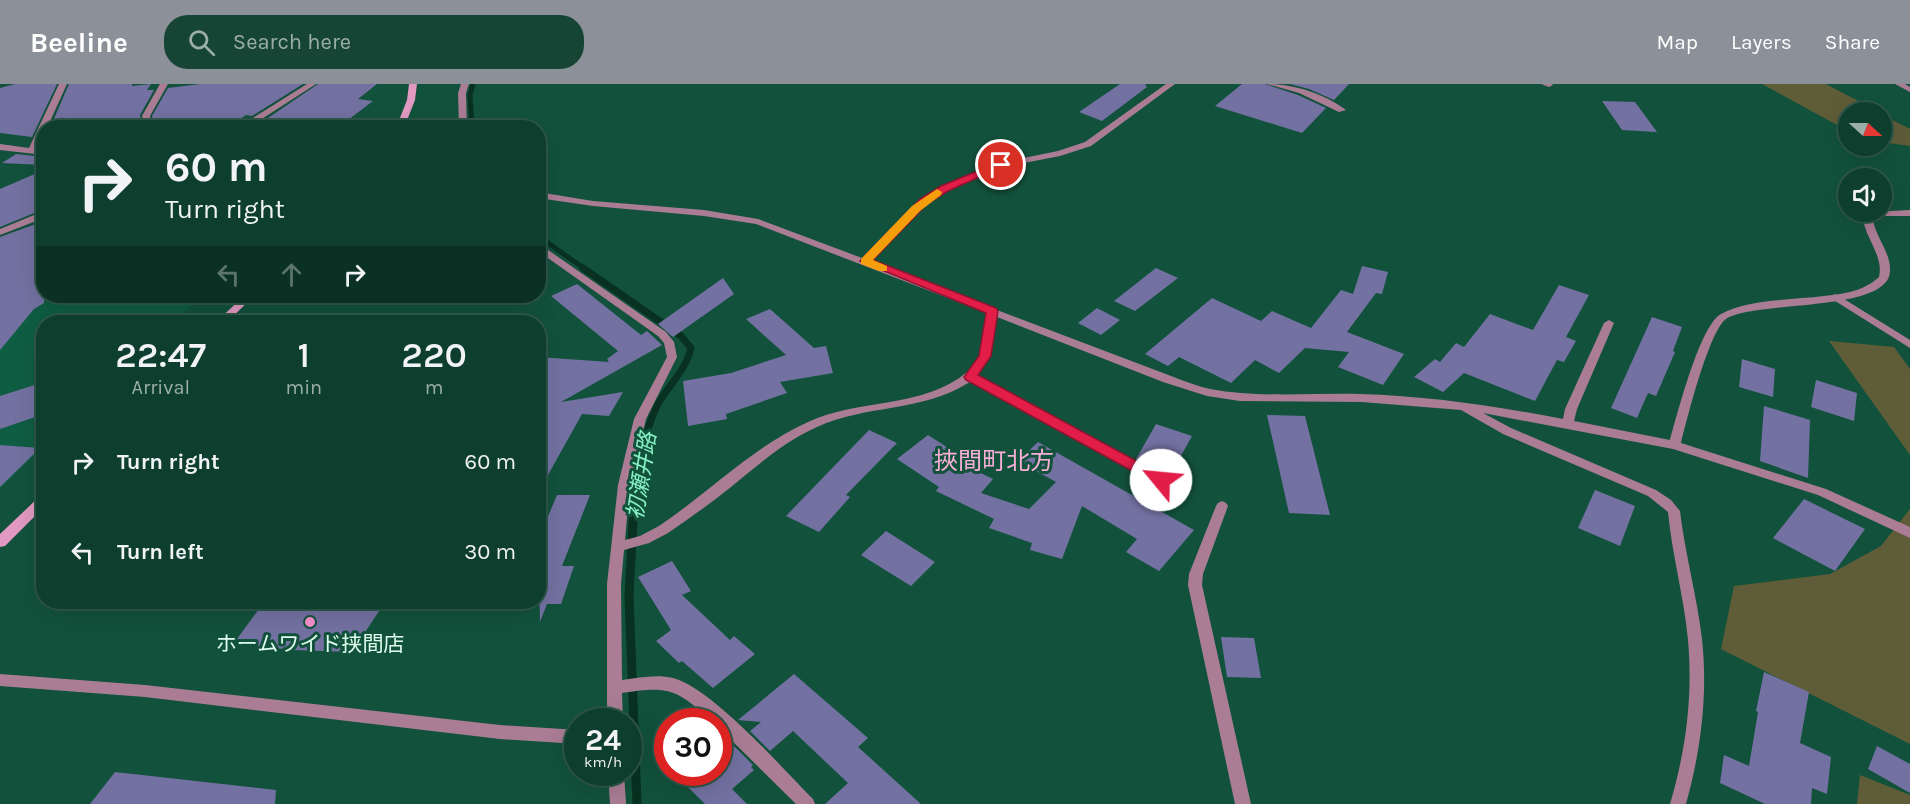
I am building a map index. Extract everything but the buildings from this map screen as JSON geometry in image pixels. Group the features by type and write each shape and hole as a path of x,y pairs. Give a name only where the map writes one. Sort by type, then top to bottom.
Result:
{"main road":[{"path":"403,120 411,100 413,84"},
{"path":"229,315 242,303"},
{"path":"0,542 36,507"}],"street":[{"path":"46,120 63,84"},
{"path":"146,120 164,84"},
{"path":"254,120 312,84"},
{"path":"463,120 462,93 465,84"},
{"path":"865,261 916,208 934,194 1001,165 1060,153 1088,144 1134,113 1170,84"},
{"path":"1270,84 1302,91 1342,110"},
{"path":"1899,84 1910,90"},
{"path":"32,151 36,142"},
{"path":"0,147 36,151"},
{"path":"546,196 586,203 741,218 777,227 1167,379 1216,394 1247,397 1362,398 1463,406 1674,445 1822,492 1910,533"},
{"path":"1674,445 1710,335 1722,317 1746,310 1863,292 1885,277 1881,254 1868,225 1868,218 1882,212 1910,213"},
{"path":"0,232 36,217"},
{"path":"546,252 662,334 672,349 668,369 644,408 635,435 624,485 614,584 615,708"},
{"path":"1836,297 1910,345"},
{"path":"617,547 640,542 658,533 708,500 755,460 807,427 834,416 939,394 970,377 985,356 992,311"},
{"path":"1568,424 1570,409 1609,322"},
{"path":"970,377 1161,480"},
{"path":"1463,406 1507,431 1652,492 1668,503 1674,511 1693,617 1697,671 1693,742 1678,804"},
{"path":"1222,506 1196,574 1196,585 1243,804"},
{"path":"0,680 145,691 500,732 564,736"},
{"path":"615,688 651,682 676,685 704,705 807,804"},
{"path":"617,786 618,804"}],"shaded area":[{"path":"1762,84 1826,84 1860,102 1838,102 1838,126"},
{"path":"1892,120 1910,129 1910,146 1892,144"},
{"path":"0,243 36,286 36,303 193,303 181,315 36,315 36,454 0,489"},
{"path":"1829,341 1894,347 1910,369 1910,455"},
{"path":"1910,509 1910,744 1721,649 1734,586 1830,574 1881,546"},
{"path":"1860,775 1910,795 1910,804 1857,804"}],"waterway":[{"name":"初瀬井路","path":"472,120 470,95 473,84"},
{"name":"初瀬井路","path":"546,242 585,269"},
{"name":"初瀬井路","path":"583,268 681,336 691,348 677,377 658,404 648,428 634,504"},
{"name":"初瀬井路","path":"634,503 629,596 637,804"}],"slow traffic":[{"path":"883,268 865,261 923,201 937,192"}],"place":[{"name":"ホームワイド挟間店","path":"310,622"}],"district":[{"name":"挾間町北方","path":"994,461"}],"route":[{"path":"1001,165 945,188 923,201 865,261 992,311 985,356 970,377 1161,480"}]}
